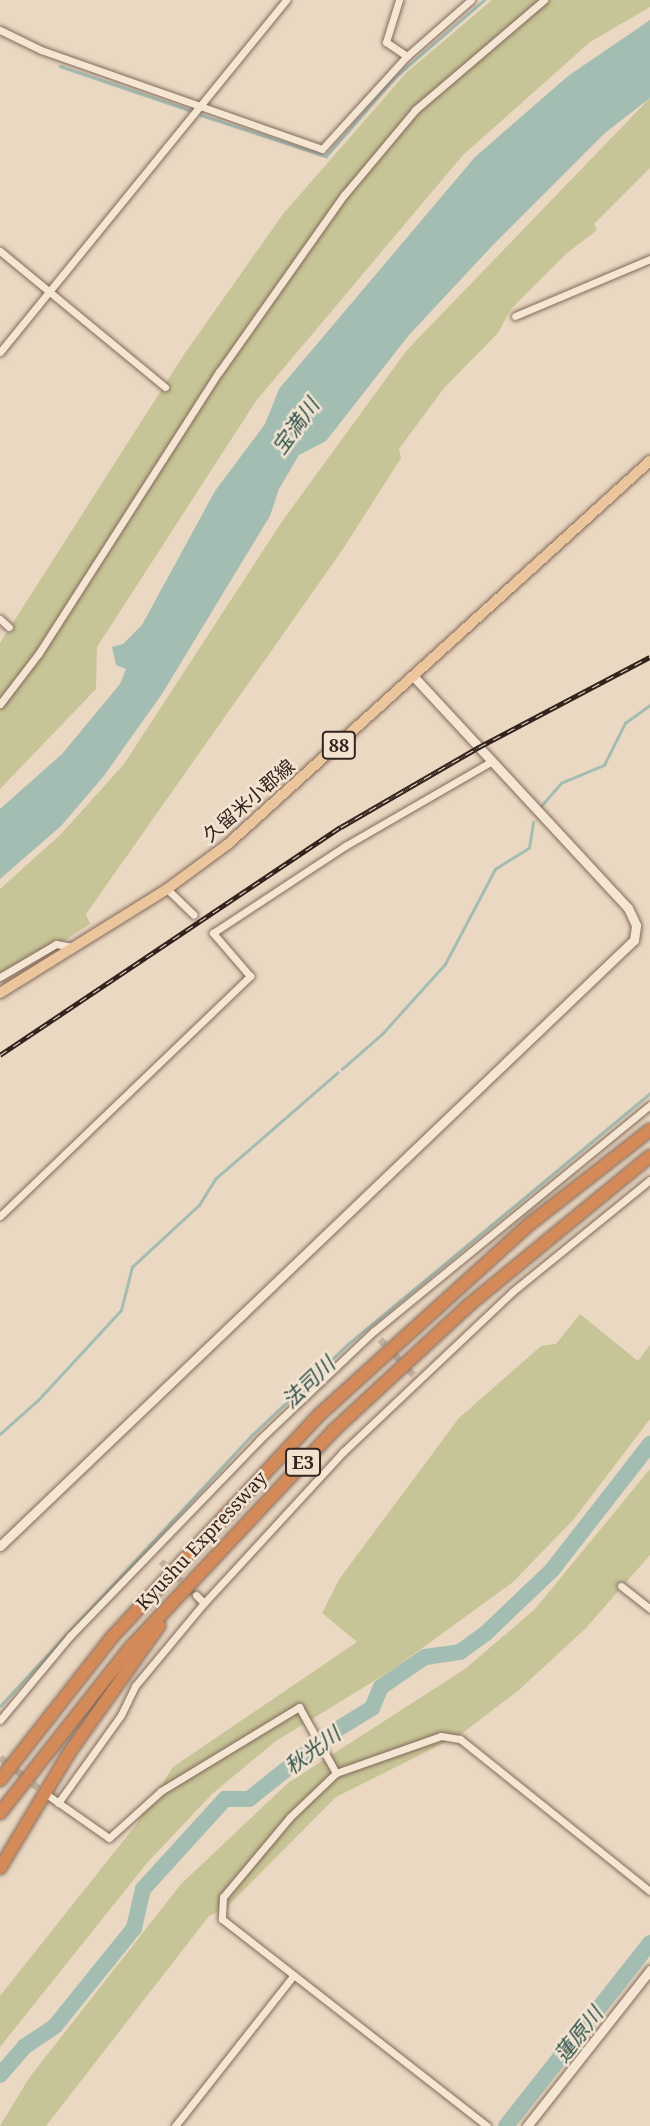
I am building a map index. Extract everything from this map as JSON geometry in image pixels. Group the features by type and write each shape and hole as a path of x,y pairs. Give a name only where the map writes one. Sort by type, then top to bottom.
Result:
{"highway":[{"name":"Kyushu Expressway","path":"0,1780 113,1637 320,1415 512,1240 650,1130"},
{"name":"Kyushu Expressway","path":"0,1813 191,1580 378,1388 536,1247 650,1156"},
{"path":"0,1868 69,1753 191,1580"}],"main road":[{"name":"久留米小郡線","path":"0,993 167,889 229,844 650,461"}],"street":[{"path":"0,352 286,0"},
{"path":"399,0 386,41 407,56"},
{"path":"0,30 41,50 199,108 323,149 407,56 471,0"},
{"path":"0,704 39,653 226,361 344,195 415,110 544,0"},
{"path":"0,251 165,387"},
{"path":"515,316 650,259"},
{"path":"0,619 9,627"},
{"path":"0,1546 634,940 636,925 628,908 414,677"},
{"path":"0,1216 250,976 213,933 345,846 492,761"},
{"path":"167,889 194,915"},
{"path":"0,977 56,944 73,947"},
{"path":"0,1720 70,1636 153,1553 259,1440 374,1331 650,1105"},
{"path":"58,1803 121,1715 135,1686 204,1603 416,1377 512,1293 650,1180"},
{"path":"374,1331 380,1339"},
{"path":"153,1553 161,1561"},
{"path":"621,1586 650,1609"},
{"path":"196,1595 204,1603"},
{"path":"49,1796 109,1838 161,1791 299,1707 335,1769"},
{"path":"487,2126 222,1919 220,1903 290,1817 335,1769 441,1736 460,1739 650,1891"},
{"path":"527,2126 650,1970"},
{"path":"175,2126 294,1975"},
{"path":"642,1980 650,1987"}],"shaded area":[{"path":"492,0 650,0 650,7 590,42 463,155 256,401 97,647 96,689 0,789 0,643 185,353 283,214 407,72"},
{"path":"650,98 650,168 594,224 597,230 566,254 511,309 498,333 444,388 399,449 401,458 343,549 86,914 90,924 0,983 0,889 62,833 124,764 283,520 407,350"},
{"path":"580,1314 638,1361 650,1345 650,1419 574,1519 513,1582 392,1670 276,1741 212,1794 147,1863 0,2047 0,1996 135,1826 173,1767 357,1642 322,1613 340,1578 459,1418 541,1346 556,1344"},
{"path":"650,1469 650,1555 586,1628 519,1690 460,1735 336,1797 227,1907 209,1916 46,2126 0,2126 29,2078 181,1884 288,1783 465,1669 535,1609"}],"water":[{"name":"宝満川","path":"650,20 650,98 605,133 493,245 409,335 326,441 299,455 279,489 270,516 162,694 103,777 61,826 0,879 0,809 62,754 120,684 126,669 116,665 112,647 123,644 142,625 215,491 265,424 279,389 475,157 568,76"}],"waterway":[{"path":"201,115 326,156 394,78 484,0"},
{"path":"60,66 189,110"},
{"path":"541,806 561,783 604,765 625,723 650,705"},
{"path":"342,1069 382,1034 445,964 495,869 529,848 533,822"},
{"path":"0,1434 38,1400 121,1310 132,1267 199,1205 215,1179 337,1073"},
{"name":"法司川","path":"0,1706 252,1435 348,1344 650,1093"},
{"name":"秋光川","path":"0,2075 24,2047 55,2026 134,1928 143,1889 225,1799 249,1799 333,1732 372,1708 381,1687 425,1657 460,1652 485,1634 552,1570 650,1444"},
{"name":"蓮原川","path":"506,2126 650,1943"}],"tunnel":[{"path":"380,1339 414,1375"},
{"path":"161,1561 196,1595"},
{"path":"0,1757 45,1793"}],"railway":[{"path":"0,1055 341,827 479,747 650,657"}]}
